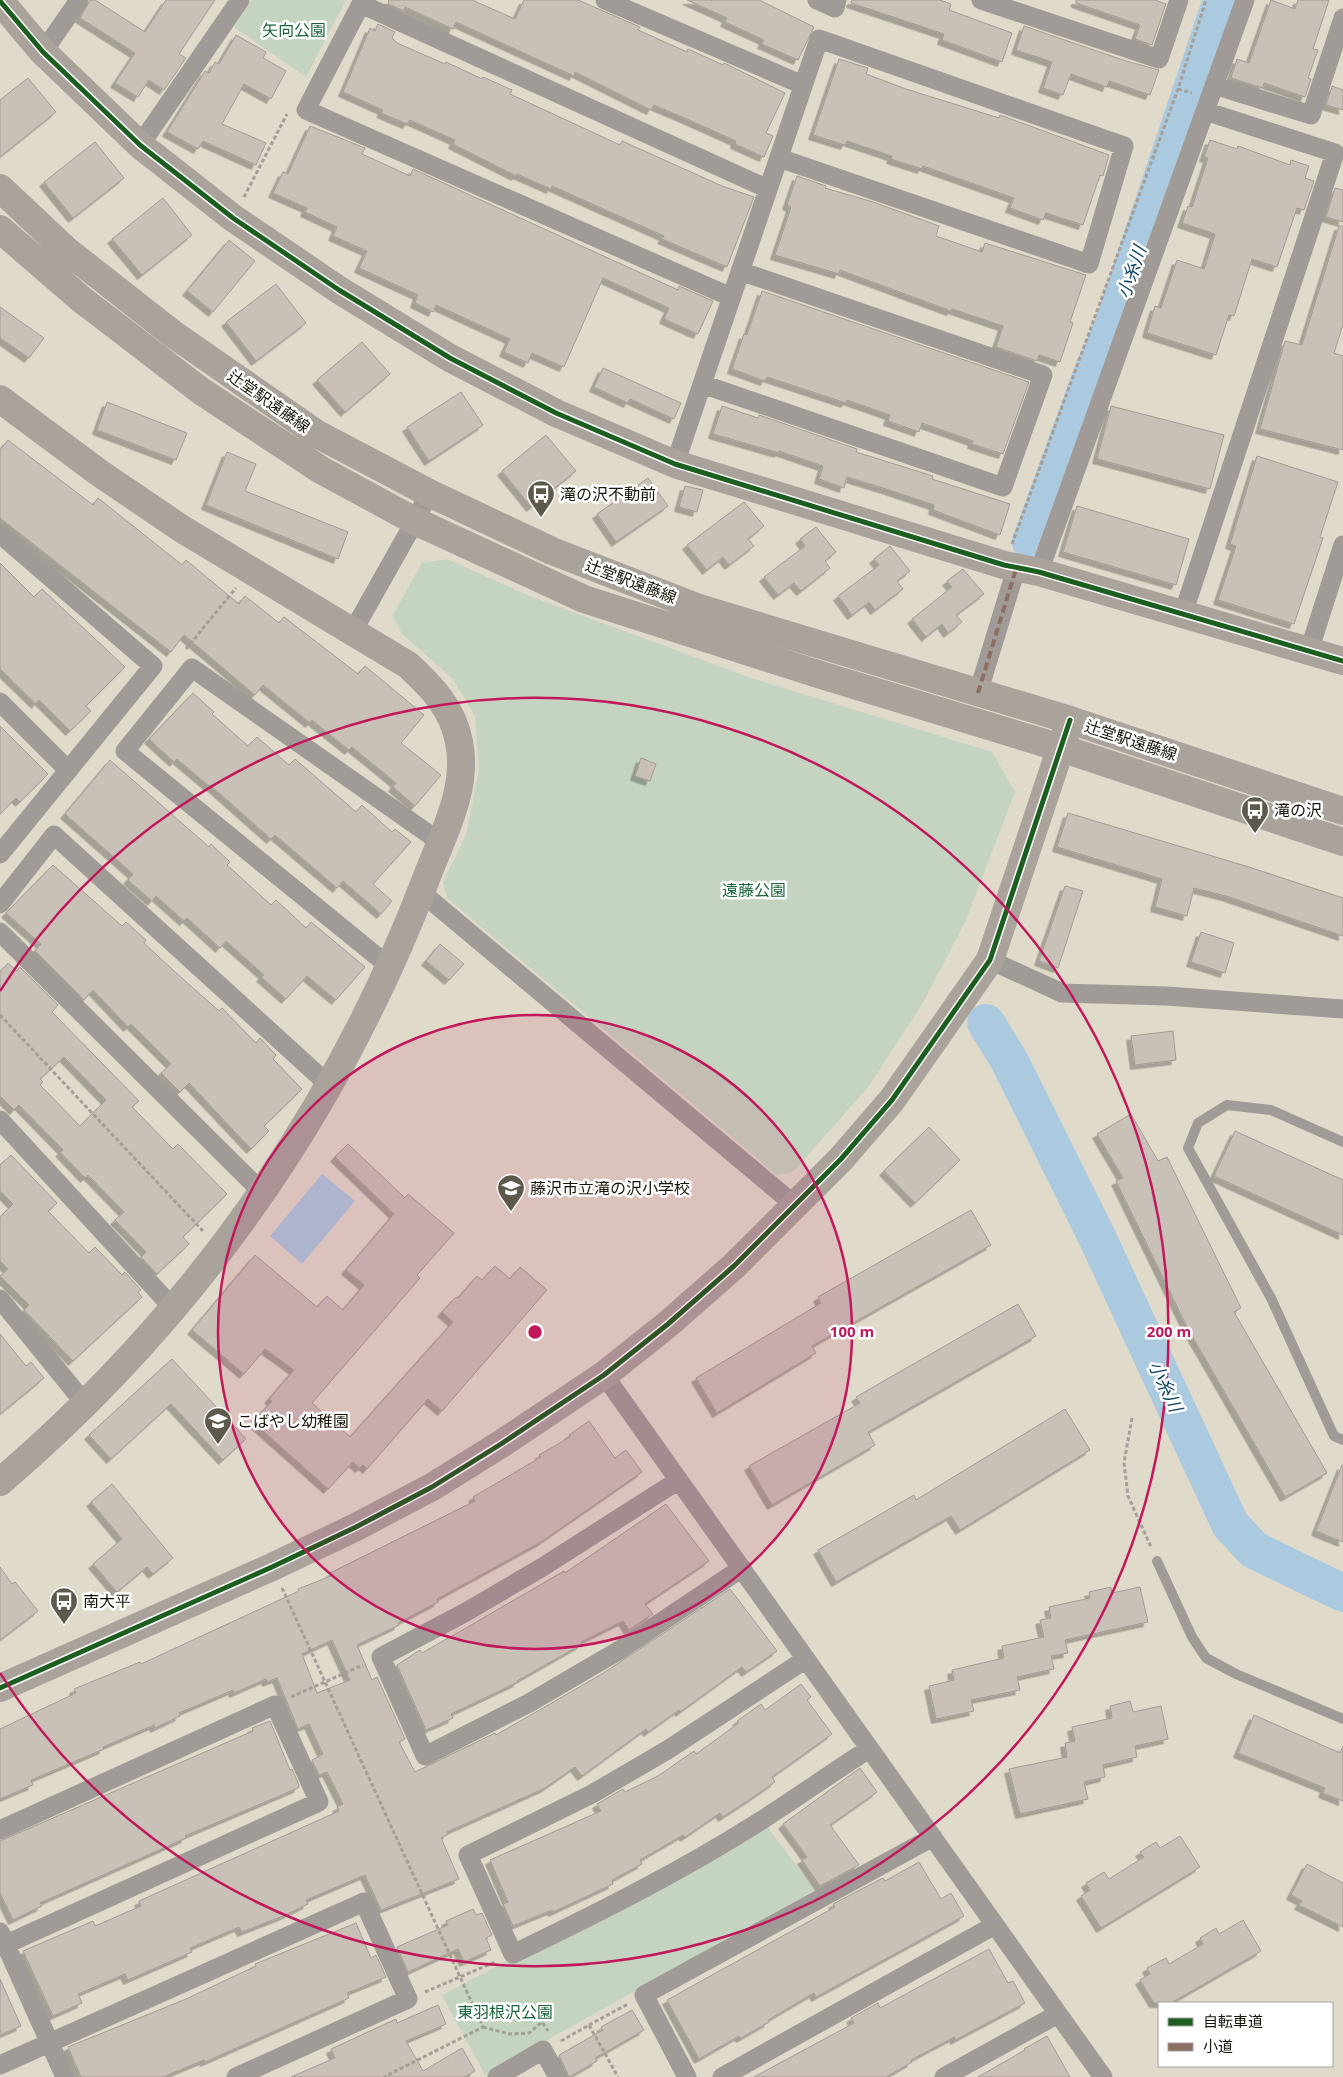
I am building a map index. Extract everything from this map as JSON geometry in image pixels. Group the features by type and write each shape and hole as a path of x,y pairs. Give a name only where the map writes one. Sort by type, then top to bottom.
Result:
{"street":[{"path":"43,52 79,0"},
{"path":"140,145 240,0"},
{"path":"605,0 803,85"},
{"path":"817,0 835,8 838,0"},
{"path":"981,0 1158,59 1179,0"},
{"path":"978,693 1020,569 1205,111 1245,0"},
{"path":"0,1 43,52 140,145 241,224 339,290 450,358 556,413 675,464 1020,569 1343,661"},
{"path":"731,297 306,110 362,2 768,189"},
{"path":"1214,85 1311,115 1343,18"},
{"path":"675,464 819,39 1124,146 1089,264 779,158"},
{"path":"1183,614 1335,153 1205,111"},
{"name":"辻堂駅遠藤線","path":"0,188 66,250 173,334 316,434 429,493 552,551 699,608 1070,720 1343,811"},
{"name":"辻堂駅遠藤線","path":"0,229 81,299 201,391 321,470 415,521 584,599 821,675 1061,748 1343,842"},
{"path":"702,384 1003,486 1043,375 740,271"},
{"path":"0,398 98,472 182,529 408,665 433,688 450,713 460,742 462,773 454,806 390,967 330,1086 263,1193 174,1309 86,1405 0,1482"},
{"path":"353,631 429,493"},
{"path":"0,534 153,666 0,854"},
{"path":"1309,651 1343,544"},
{"path":"390,967 125,751 192,668 440,842"},
{"path":"0,702 68,770"},
{"path":"0,1688 272,1567 356,1527 432,1487 501,1444 604,1375 668,1324 719,1279 796,1206 841,1159 892,1100 990,960 1070,720"},
{"path":"0,904 54,835 330,1086"},
{"path":"421,892 796,1206"},
{"path":"0,932 263,1193"},
{"path":"990,960 1062,993 1167,996 1343,1009"},
{"path":"0,1120 174,1309"},
{"path":"0,1299 86,1405"},
{"path":"604,1375 1103,2077"},
{"path":"679,1480 541,1568 466,1612 380,1657 425,1756 529,1704 618,1651 742,1568"},
{"path":"806,1659 669,1749 592,1794 468,1855 513,1954 615,1904 678,1870 761,1821 869,1748"},
{"path":"0,1830 275,1704 319,1802 2,1941 65,2077"},
{"path":"687,2077 644,1995 932,1837"},
{"path":"0,2065 364,1902 408,1999 236,2077"},
{"path":"722,2077 995,1925"},
{"path":"944,2077 1058,2014"},
{"path":"497,2077 543,2050 558,2077"}],"lane":[{"path":"1343,1142 1272,1110 1227,1105 1198,1123 1188,1148 1272,1298 1334,1436 1343,1440"},
{"path":"1157,1561 1192,1637 1206,1658 1236,1674 1343,1719"}],"path":[{"path":"1020,569 1206,0"},
{"path":"0,1015 221,1250"},
{"path":"1132,1418 1124,1463 1128,1496 1157,1561"},
{"path":"272,1567 483,2027 384,2077"},
{"path":"275,1704 380,1657"},
{"path":"408,1999 513,1954"},
{"path":"589,2026 644,1995"}],"green space":[{"name":"矢向公園","path":"252,0 346,0 306,77 234,27"},
{"name":"遠藤公園","path":"447,559 527,595 751,678 992,752 1015,792 966,920 924,1001 869,1086 793,1172 777,1175 447,898 443,882 466,835 479,770 475,716 453,679 402,634 393,615 422,563"},
{"name":"東羽根沢公園","path":"766,1825 815,1890 485,2075 442,1995"}],"water":[{"path":"322,1174 355,1201 302,1264 270,1236"}],"building":[{"path":"90,0 95,0 145,32 166,0 215,0 179,54 186,58 164,90 149,80 138,97 115,83 135,53 80,18"},
{"path":"389,0 472,0 515,19 524,0 578,0 640,27 638,30 687,52 688,49 723,65 724,63 785,93 766,133 773,136 764,157 735,144 736,141 687,119 654,105 651,110 575,72 574,76 456,22 453,29 405,7 404,11 388,4"},
{"path":"687,0 759,0 814,27 798,60 762,44 764,40 725,22 727,18"},
{"path":"852,0 940,0 951,4 949,10 1012,33 1002,62 942,40 944,34 851,3"},
{"path":"1076,0 1155,0 1166,4 1152,45 1135,39 1140,25 1076,3"},
{"path":"1271,0 1295,9 1298,0 1329,0 1313,49 1318,50 1308,78 1311,79 1305,97 1264,83 1263,88 1231,78 1237,59 1249,63"},
{"path":"378,24 395,32 392,38 397,43 512,90 510,94 620,145 622,141 722,186 754,197 727,267 662,239 664,236 552,186 551,189 517,174 516,176 453,144 455,140 410,120 407,124 381,113 383,110 343,92 370,28 375,31"},
{"path":"1024,26 1126,61 1159,70 1150,95 1109,81 1107,87 1071,74 1063,95 1043,88 1052,62 1016,50"},
{"path":"236,35 266,52 263,58 286,71 271,99 244,84 222,124 266,143 256,165 203,141 198,149 167,132 205,71 209,73 215,62 219,64"},
{"path":"839,59 868,68 866,74 906,89 999,118 1000,115 1109,155 1103,176 1100,175 1083,225 1046,213 1043,220 1010,208 1014,198 923,166 922,169 891,159 892,156 847,141 845,145 813,135"},
{"path":"28,78 56,112 0,157 0,100"},
{"path":"1332,86 1343,90 1343,110 1326,105"},
{"path":"310,126 365,148 362,154 410,176 413,169 678,290 679,286 713,301 698,334 664,319 669,308 603,278 564,367 532,353 528,363 504,352 510,339 436,305 433,312 415,303 418,295 359,268 367,251 333,236 337,227 305,212 307,208 273,193 283,172 288,174"},
{"path":"1210,140 1237,149 1238,146 1290,165 1291,160 1309,166 1305,178 1314,181 1304,210 1297,208 1277,267 1252,259 1234,316 1229,315 1216,355 1147,333 1155,306 1161,308 1177,260 1204,269 1215,234 1182,223 1188,206 1192,207 1208,158 1204,157"},
{"path":"95,142 124,178 73,218 44,182"},
{"path":"797,176 826,186 825,188 873,202 939,226 936,236 982,252 985,243 1086,275 1070,322 1073,323 1060,362 1039,355 1037,361 996,347 1003,326 952,309 951,311 840,270 839,274 775,255 791,207 787,205"},
{"path":"1335,188 1343,190 1343,222 1326,217"},
{"path":"163,198 192,235 142,275 112,239"},
{"path":"1339,226 1343,226 1343,325 1334,353 1343,356 1343,450 1260,429 1285,341 1302,345"},
{"path":"229,240 255,261 213,312 187,291"},
{"path":"276,284 306,323 256,361 226,322"},
{"path":"762,291 1029,382 1003,454 972,444 973,441 922,423 919,432 888,421 890,415 847,400 846,403 767,377 765,381 732,369 744,334 747,335"},
{"path":"0,307 44,338 29,358 0,338"},
{"path":"362,342 390,374 345,412 317,380"},
{"path":"603,368 681,403 674,419 630,399 628,403 594,387"},
{"path":"461,392 483,425 429,461 407,427"},
{"path":"107,402 187,433 176,460 97,430"},
{"path":"722,406 758,418 759,415 857,449 856,452 933,476 932,479 1010,504 1000,535 933,510 934,505 847,477 844,488 819,479 823,466 779,451 779,453 713,434"},
{"path":"1111,406 1224,435 1210,489 1097,459"},
{"path":"546,435 576,471 531,507 502,471"},
{"path":"8,440 93,505 98,498 182,565 186,560 239,604 245,596 279,623 284,617 358,674 365,666 424,715 401,743 441,775 415,806 393,787 396,783 352,747 349,750 312,720 310,723 263,685 255,695 184,635 171,652 0,518 0,450"},
{"path":"227,452 256,464 245,491 348,532 338,559 206,505"},
{"path":"1257,456 1338,482 1320,537 1323,538 1294,624 1218,600 1236,546 1230,544"},
{"path":"648,478 668,506 616,542 597,514"},
{"path":"685,486 703,490 697,512 679,507"},
{"path":"744,502 764,526 748,539 754,546 729,565 723,557 707,570 687,545"},
{"path":"1077,506 1189,539 1176,585 1063,552"},
{"path":"816,527 836,552 825,561 830,568 801,591 794,583 778,595 764,577 805,546 800,539"},
{"path":"890,546 910,571 897,581 903,589 875,610 869,602 852,615 838,596 879,565 874,559"},
{"path":"0,563 34,597 42,589 125,667 86,706 91,711 70,731 39,700 36,704 0,669"},
{"path":"963,569 984,594 956,615 962,622 948,633 942,624 926,637 912,619 952,587 947,581"},
{"path":"193,693 214,712 212,714 248,746 257,737 289,765 295,759 356,812 362,805 392,832 395,829 411,842 373,884 392,901 381,914 343,881 337,888 275,835 271,839 210,785 177,759 174,762 149,739"},
{"path":"0,726 48,774 20,802 16,798 0,814"},
{"path":"641,758 656,764 650,781 635,776"},
{"path":"110,760 209,847 211,844 230,862 227,865 271,905 276,900 306,928 311,922 365,967 336,1000 307,976 286,999 261,977 264,975 226,941 220,948 187,918 184,921 156,896 152,901 128,880 133,874 65,814"},
{"path":"1068,813 1249,867 1343,898 1343,936 1226,896 1194,888 1187,916 1155,907 1162,879 1057,847"},
{"path":"53,865 122,926 126,922 146,940 144,943 174,971 219,1011 222,1008 256,1043 260,1038 276,1055 273,1059 302,1089 264,1126 269,1131 251,1149 189,1083 180,1092 161,1073 171,1064 131,1024 128,1027 93,990 84,1000 35,951 41,944 6,913"},
{"path":"1065,886 1083,891 1058,968 1039,961"},
{"path":"1201,932 1234,943 1225,973 1191,962"},
{"path":"440,944 464,964 449,980 426,961"},
{"path":"8,963 17,971 20,967 58,1005 52,1012 139,1101 132,1107 173,1149 178,1144 227,1194 183,1237 189,1244 157,1274 141,1257 146,1252 115,1220 124,1212 88,1175 85,1178 60,1152 63,1150 19,1105 14,1110 0,1096 0,972","holes":["64,1057 106,1100 80,1126 40,1085 43,1082 40,1079"]},
{"path":"1173,1031 1176,1060 1135,1065 1131,1036"},
{"path":"1131,1114 1158,1161 1167,1157 1241,1308 1234,1312 1327,1473 1285,1497 1187,1327 1116,1181 1123,1178 1097,1134"},
{"path":"929,1127 960,1160 915,1203 884,1171"},
{"path":"1235,1131 1343,1180 1343,1235 1214,1176"},
{"path":"348,1144 405,1198 408,1194 454,1233 417,1275 420,1278 312,1403 350,1437 453,1322 442,1312 456,1297 458,1298 477,1276 482,1280 495,1266 510,1279 520,1267 547,1290 442,1411 428,1399 367,1469 363,1465 360,1468 353,1462 328,1489 253,1422 272,1401 269,1399 294,1370 265,1349 244,1374 192,1330 255,1255 317,1307 327,1296 343,1310 364,1285 346,1270 394,1214 335,1157"},
{"path":"11,1155 57,1203 48,1211 89,1253 95,1247 122,1275 125,1272 141,1290 138,1292 142,1297 73,1361 24,1310 29,1305 0,1276 8,1269 0,1261 0,1217 13,1204 0,1191 0,1165"},
{"path":"971,1210 991,1245 812,1346 816,1353 717,1413 696,1378 821,1303 818,1297"},
{"path":"1018,1304 1036,1336 868,1432 875,1445 772,1505 749,1466 860,1403 856,1397"},
{"path":"0,1334 26,1366 31,1362 44,1378 0,1414"},
{"path":"172,1359 246,1439 223,1460 171,1404 111,1459 89,1435"},
{"path":"1065,1409 1090,1450 960,1530 951,1516 836,1582 818,1550 914,1495 916,1500"},
{"path":"589,1421 615,1458 626,1450 642,1472 541,1542 437,1599 438,1602 398,1623 399,1625 357,1645 372,1680 377,1677 405,1739 399,1742 415,1772 495,1733 496,1735 602,1674 730,1589 777,1651 746,1672 742,1667 680,1712 679,1710 648,1732 646,1729 582,1776 575,1767 545,1788 447,1832 448,1834 441,1838 459,1879 381,1910 365,1875 306,1900 308,1904 283,1916 242,1932 239,1927 190,1948 192,1952 128,1980 125,1974 78,1994 82,2003 53,2016 23,1951 93,1921 95,1926 141,1906 139,1901 339,1811 337,1807 343,1804 327,1772 319,1775 312,1760 323,1754 309,1724 298,1729 277,1678 267,1682 266,1679 234,1693 233,1690 179,1713 180,1716 155,1728 154,1725 31,1780 33,1785 0,1799 0,1729 76,1693 74,1689 140,1662 141,1664 299,1591 298,1589 331,1576 330,1573 475,1501 473,1497 541,1457 539,1455 570,1437 569,1435","holes":["332,1640 350,1680 317,1693 302,1654"]},
{"path":"1343,1465 1343,1542 1316,1531"},
{"path":"112,1484 173,1558 153,1574 147,1567 117,1592 93,1564 122,1539 91,1502"},
{"path":"666,1504 709,1561 645,1604 653,1614 629,1630 623,1621 581,1642 582,1644 518,1682 451,1714 453,1718 426,1730 397,1665 420,1650 422,1653 564,1571 565,1573"},
{"path":"0,1567 12,1584 15,1582 38,1611 0,1640"},
{"path":"1111,1587 1112,1593 1140,1587 1148,1622 1065,1640 1068,1653 1051,1656 1054,1669 1017,1677 1020,1690 971,1700 974,1711 936,1719 929,1686 954,1680 952,1670 1004,1658 1002,1646 1044,1637 1040,1620 1051,1618 1049,1607 1090,1598 1089,1592"},
{"path":"801,1684 811,1697 807,1700 832,1734 772,1777 775,1782 723,1817 720,1813 685,1837 683,1835 640,1860 642,1864 612,1880 613,1884 553,1912 552,1910 513,1926 503,1904 508,1902 490,1860 601,1811 597,1804 623,1789 625,1792 658,1776 694,1751 696,1754 739,1723 737,1721 761,1704 765,1710"},
{"path":"1130,1701 1133,1712 1161,1706 1168,1739 1135,1746 1137,1757 1103,1765 1105,1777 1084,1782 1088,1799 1020,1814 1009,1769 1067,1757 1065,1743 1075,1741 1072,1727 1112,1718 1110,1706"},
{"path":"1254,1715 1340,1753 1343,1746 1343,1801 1323,1793 1325,1788 1238,1753"},
{"path":"270,1721 290,1770 292,1769 299,1785 298,1788 185,1836 186,1838 40,1903 42,1906 13,1920 0,1893 0,1841 253,1731 252,1728"},
{"path":"860,1768 877,1792 830,1825 859,1865 820,1886 802,1860 807,1857 783,1824"},
{"path":"1180,1836 1200,1867 1101,1928 1081,1896 1090,1890 1086,1883 1104,1872 1109,1879 1144,1857 1140,1852 1156,1842 1160,1848"},
{"path":"919,1862 941,1899 951,1893 964,1916 816,1997 814,1993 768,2020 769,2022 741,2038 739,2036 699,2059 667,2000 835,1907 833,1904 883,1878 885,1881"},
{"path":"1307,1864 1343,1883 1343,1927 1299,1905 1302,1901 1291,1895"},
{"path":"473,1909 476,1915 482,1913 492,1935 486,1938 491,1950 464,1962 458,1949 408,1972 397,1947 448,1925 446,1921"},
{"path":"1243,1920 1261,1951 1173,2002 1154,2003 1140,1980 1150,1974 1147,1968 1166,1958 1169,1964 1203,1944 1200,1938 1216,1928 1219,1934"},
{"path":"356,1923 371,1958 376,1955 386,1977 347,1993 349,1998 205,2062 204,2060 163,2077 81,2077 68,2047 186,1999 256,1966 255,1964"},
{"path":"989,1949 1008,1983 1013,1981 1025,2003 955,2040 954,2037 911,2060 912,2062 886,2077 754,2077 854,2023 851,2018 878,2003 880,2008"},
{"path":"0,1979 21,2026 0,2035"},
{"path":"438,2005 446,2024 406,2041 423,2071 462,2048 475,2071 464,2077 291,2077 335,2058 331,2049 396,2019 397,2023"},
{"path":"632,2010 644,2030 595,2058 597,2061 569,2077 559,2055 603,2030 601,2027"},
{"path":"1047,2036 1070,2077 978,2077 1025,2050"}],"waterway":[{"name":"小糸川","path":"1031,542 1094,369 1111,331 1222,0"},
{"name":"小糸川","path":"986,1023 1009,1060 1097,1237 1230,1524 1254,1550 1343,1593"}],"marked path":[{"path":"978,693 1016,569"}],"cycle path":[{"path":"0,1 43,52 140,145 233,218 339,290 450,358 556,413 675,464 1004,565 1039,572 1343,661"},
{"path":"0,1688 272,1567 356,1527 432,1487 501,1444 604,1375 668,1324 734,1266 841,1159 892,1100 990,960 1070,720"}],"place":[{"name":"滝の沢不動前","path":"541,518"},
{"name":"滝の沢","path":"1255,834"},
{"name":"藤沢市立滝の沢小学校","path":"511,1212"},
{"name":"こばやし幼稚園","path":"218,1445"},
{"name":"南大平","path":"64,1625"}]}
